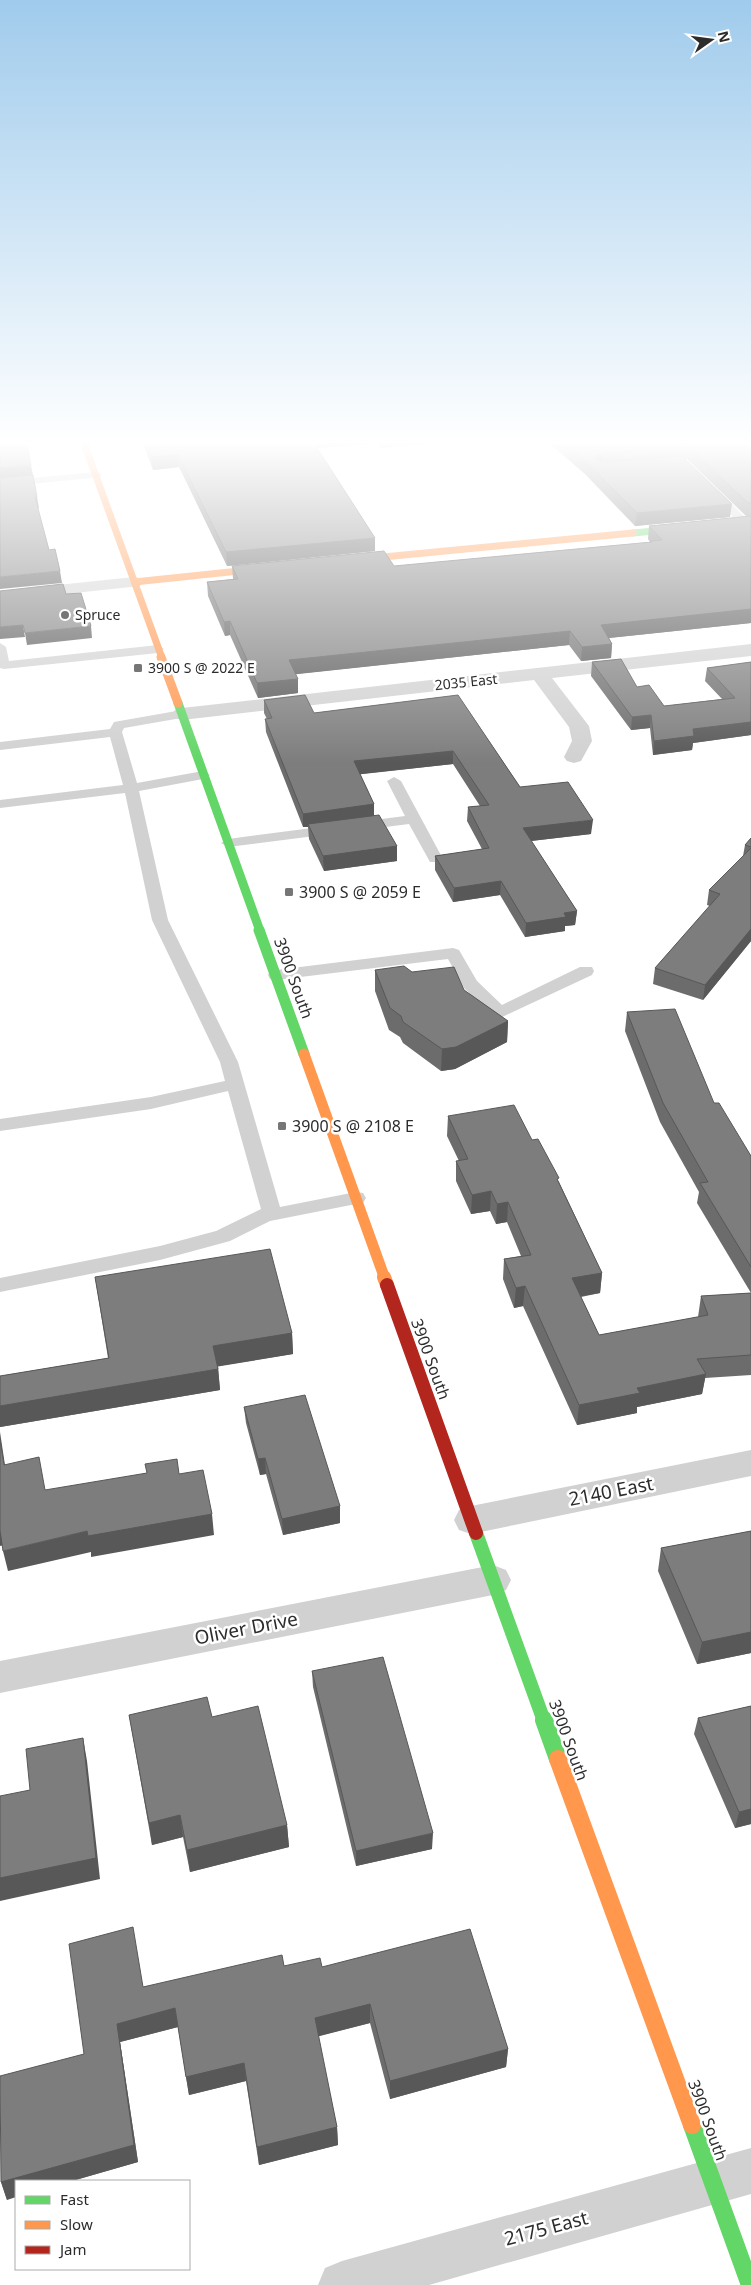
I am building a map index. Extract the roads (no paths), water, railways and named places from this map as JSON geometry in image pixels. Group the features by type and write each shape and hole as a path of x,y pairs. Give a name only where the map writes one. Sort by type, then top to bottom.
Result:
{"main road":[{"name":"3900 South","path":"123,550 493,1580 732,2177 750,2285"},
{"path":"339,562 465,550"},
{"path":"134,582 279,568"}],"street":[{"path":"0,596 134,582"},
{"name":"2035 East","path":"182,714 751,650"},
{"path":"540,674 579,726 582,741 574,757"},
{"name":"2140 East","path":"471,1520 751,1463"},
{"name":"Oliver Drive","path":"0,1677 493,1580"},
{"name":"2175 East","path":"342,2285 732,2177"}],"lane":[{"path":"0,647 4,665 158,649"},
{"path":"182,714 119,725 115,732 131,788 160,920 229,1062 274,1215 356,1198"},
{"path":"0,746 115,732"},
{"path":"0,804 131,788 203,775"},
{"path":"394,781 435,859"},
{"path":"228,843 414,818"},
{"path":"276,975 452,953 470,984 500,1013 586,972"},
{"path":"0,1125 151,1103 235,1084"},
{"path":"0,1285 160,1253 223,1236 272,1212"}],"place":[{"name":"Spruce","path":"65,615"},
{"name":"3900 S @ 2022 E","path":"138,668"},
{"name":"3900 S @ 2059 E","path":"289,892"},
{"name":"3900 S @ 2108 E","path":"282,1126"}]}
